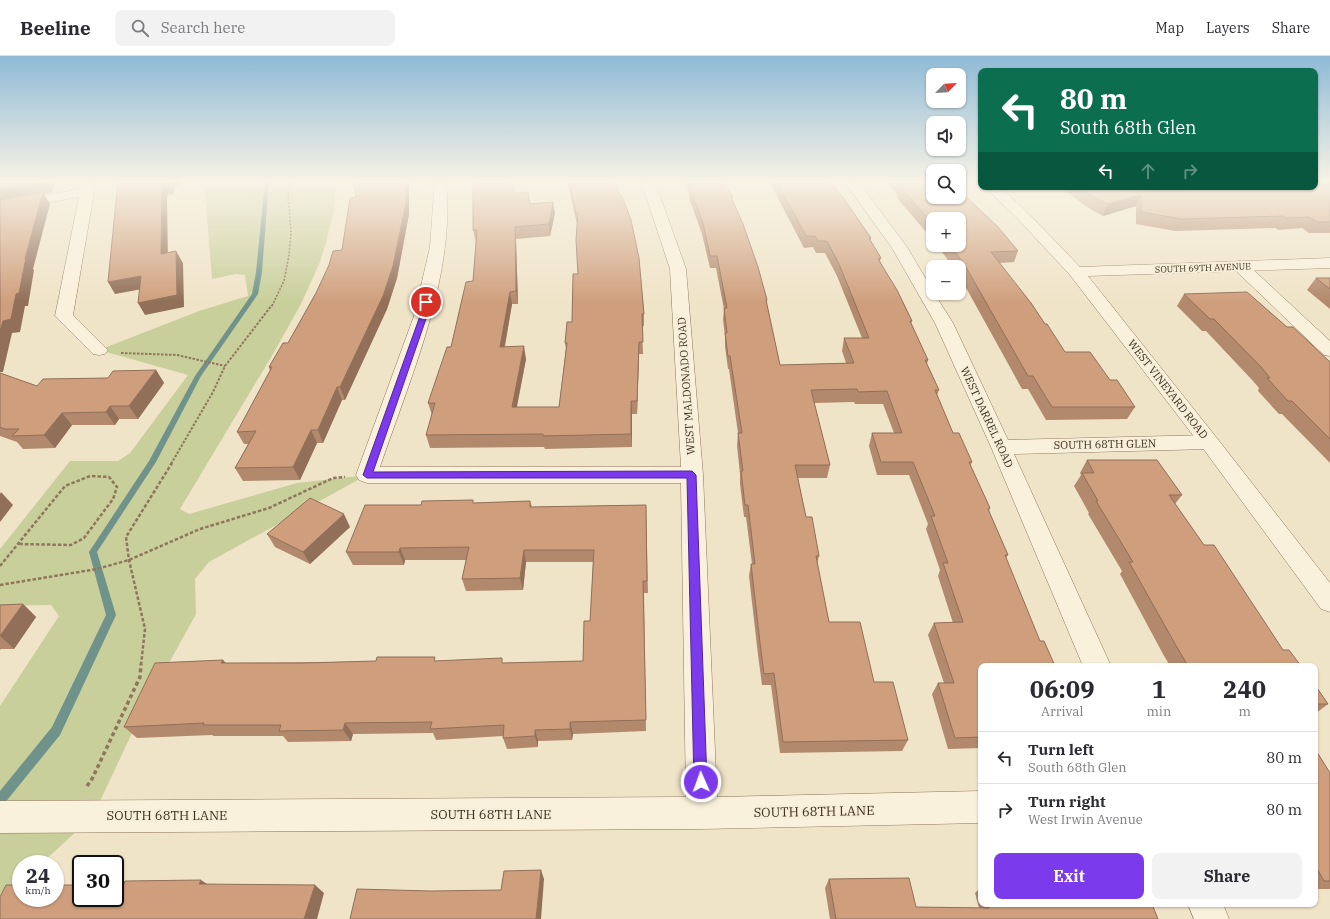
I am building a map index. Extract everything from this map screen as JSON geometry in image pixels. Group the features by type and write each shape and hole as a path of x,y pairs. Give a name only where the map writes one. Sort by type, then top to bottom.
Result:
{"street":[{"path":"82,221 64,316 99,350"},
{"path":"439,221 438,247 423,316 367,475 692,475"},
{"name":"WEST MALDONADO ROAD","path":"661,221 678,269 692,475 702,813"},
{"name":"WEST DARREL ROAD","path":"880,221 899,247 944,323 1001,447 1096,663"},
{"name":"WEST VINEYARD ROAD","path":"1028,221 1076,272 1209,442 1330,602"},
{"name":"SOUTH 69TH AVENUE","path":"1076,272 1330,263"},
{"path":"1240,266 1330,351"},
{"name":"SOUTH 68TH GLEN","path":"1001,447 1209,442"},
{"name":"SOUTH 68TH LANE","path":"2,817 702,813 978,807"},
{"path":"1206,907 1212,919"}],"path":[{"path":"66,816 92,779 140,677 145,629 129,560 126,537 178,453 213,392 225,366 272,306 284,281 289,255 291,233 290,221"},
{"path":"99,350 134,355 176,354 210,361 225,366"},
{"path":"0,585 97,569 129,560 200,529 269,508 333,478 367,475"},
{"path":"0,566 65,486 90,476 109,477 117,486 113,498 84,538 71,545 18,544"}],"green space":[{"path":"207,221 331,221 320,262 301,304 273,354 180,509 189,514 297,483 367,475 209,562 195,579 196,614 141,714 93,816 51,855 12,855 12,892 0,903 0,706 59,616 51,605 0,606 0,549 70,461 118,461 130,453 188,375 99,350 199,311 248,296 245,275 236,274 212,279"}],"building":[{"path":"0,221 35,221 25,259 26,258 19,293 16,294 11,319 3,321 0,332"},
{"path":"114,221 161,221 161,254 176,251 177,295 138,303 141,276 108,282"},
{"path":"346,221 402,221 393,266 383,296 340,387 337,387 318,430 311,430 293,467 235,468 256,431 237,432 272,367 269,367 283,343 288,343 316,293 329,265 333,251 342,250"},
{"path":"473,221 549,221 549,224 515,227 516,291 510,292 500,347 524,346 512,407 559,407 567,343 565,343 567,322 572,322 573,274 578,274 576,240 577,221 631,221 639,258 644,314 642,314 643,342 639,342 637,401 631,401 631,434 543,436 543,434 426,435 435,403 428,403 447,347 451,347 466,282 473,281 477,230 473,230"},
{"path":"702,221 742,221 758,267 767,300 780,365 854,363 844,338 869,338 839,264 827,241 818,241 815,236 806,236 798,221 859,221 871,238 869,238 881,258 878,259 897,290 912,321 910,321 928,360 925,360 939,390 935,390 953,433 959,433 972,462 969,462 990,508 988,509 1008,555 1005,555 1040,641 1044,641 1054,663 978,663 978,737 955,738 938,683 954,683 934,623 963,622 943,563 948,563 931,516 935,516 913,462 881,462 872,433 902,433 887,391 858,392 857,389 811,390 830,465 795,465 806,517 812,517 819,556 816,556 829,622 860,622 874,682 893,682 908,740 783,742 774,673 764,674 760,643 751,564 755,564 748,505 745,505 741,471 743,471 738,433 742,433 725,333 727,333 724,308 727,308 717,256 710,256"},
{"path":"966,221 992,221 1018,251 991,252 1031,303 1045,324 1047,324 1065,352 1090,352 1110,380 1117,380 1135,407 1052,407 1033,376 1028,376 966,267 966,260 961,260 955,252 966,252"},
{"path":"1316,278 1330,278 1330,289"},
{"path":"1247,292 1287,327 1293,327 1330,362 1330,439 1292,401 1288,401 1267,378 1270,378 1262,368 1214,319 1210,319 1184,294"},
{"path":"156,370 129,406 110,406 106,412 62,413 44,435 12,436 19,429 5,429 0,427 0,373 37,386 43,379 108,378 113,371"},
{"path":"1087,460 1157,460 1182,495 1169,495 1204,545 1214,545 1283,650 1289,650 1299,663 1186,663 1129,562 1133,562 1096,501 1098,501 1082,473 1094,473"},
{"path":"310,498 344,514 303,552 267,534"},
{"path":"473,500 473,503 530,501 530,507 646,505 647,581 643,581 646,720 570,722 570,729 535,730 535,736 503,738 504,725 430,729 432,722 345,723 343,730 279,731 281,725 203,725 204,723 124,727 155,663 223,660 221,663 303,663 376,661 377,657 435,657 434,661 502,658 502,663 583,661 584,621 590,621 594,550 524,550 520,578 462,579 469,547 400,548 399,552 346,552 365,505 421,505 422,501"},
{"path":"23,604 0,636 0,605"},
{"path":"1318,689 1328,704 1318,704"},
{"path":"1318,754 1330,773 1330,881 1324,881 1318,870"},
{"path":"541,870 536,919 350,919 357,889 431,891 501,890 504,871"},
{"path":"909,878 916,907 1153,907 1158,919 836,919 829,879"},
{"path":"201,880 199,884 315,885 304,919 0,919 0,897 6,885 12,885 12,907 64,907 64,885 72,885 72,907 124,907 125,881"}],"waterway":[{"path":"0,800 56,731 111,615 93,552 152,462 198,376 255,294 259,272 263,221"}],"route":[{"path":"426,302 423,316 367,475 692,475 701,782"}]}
